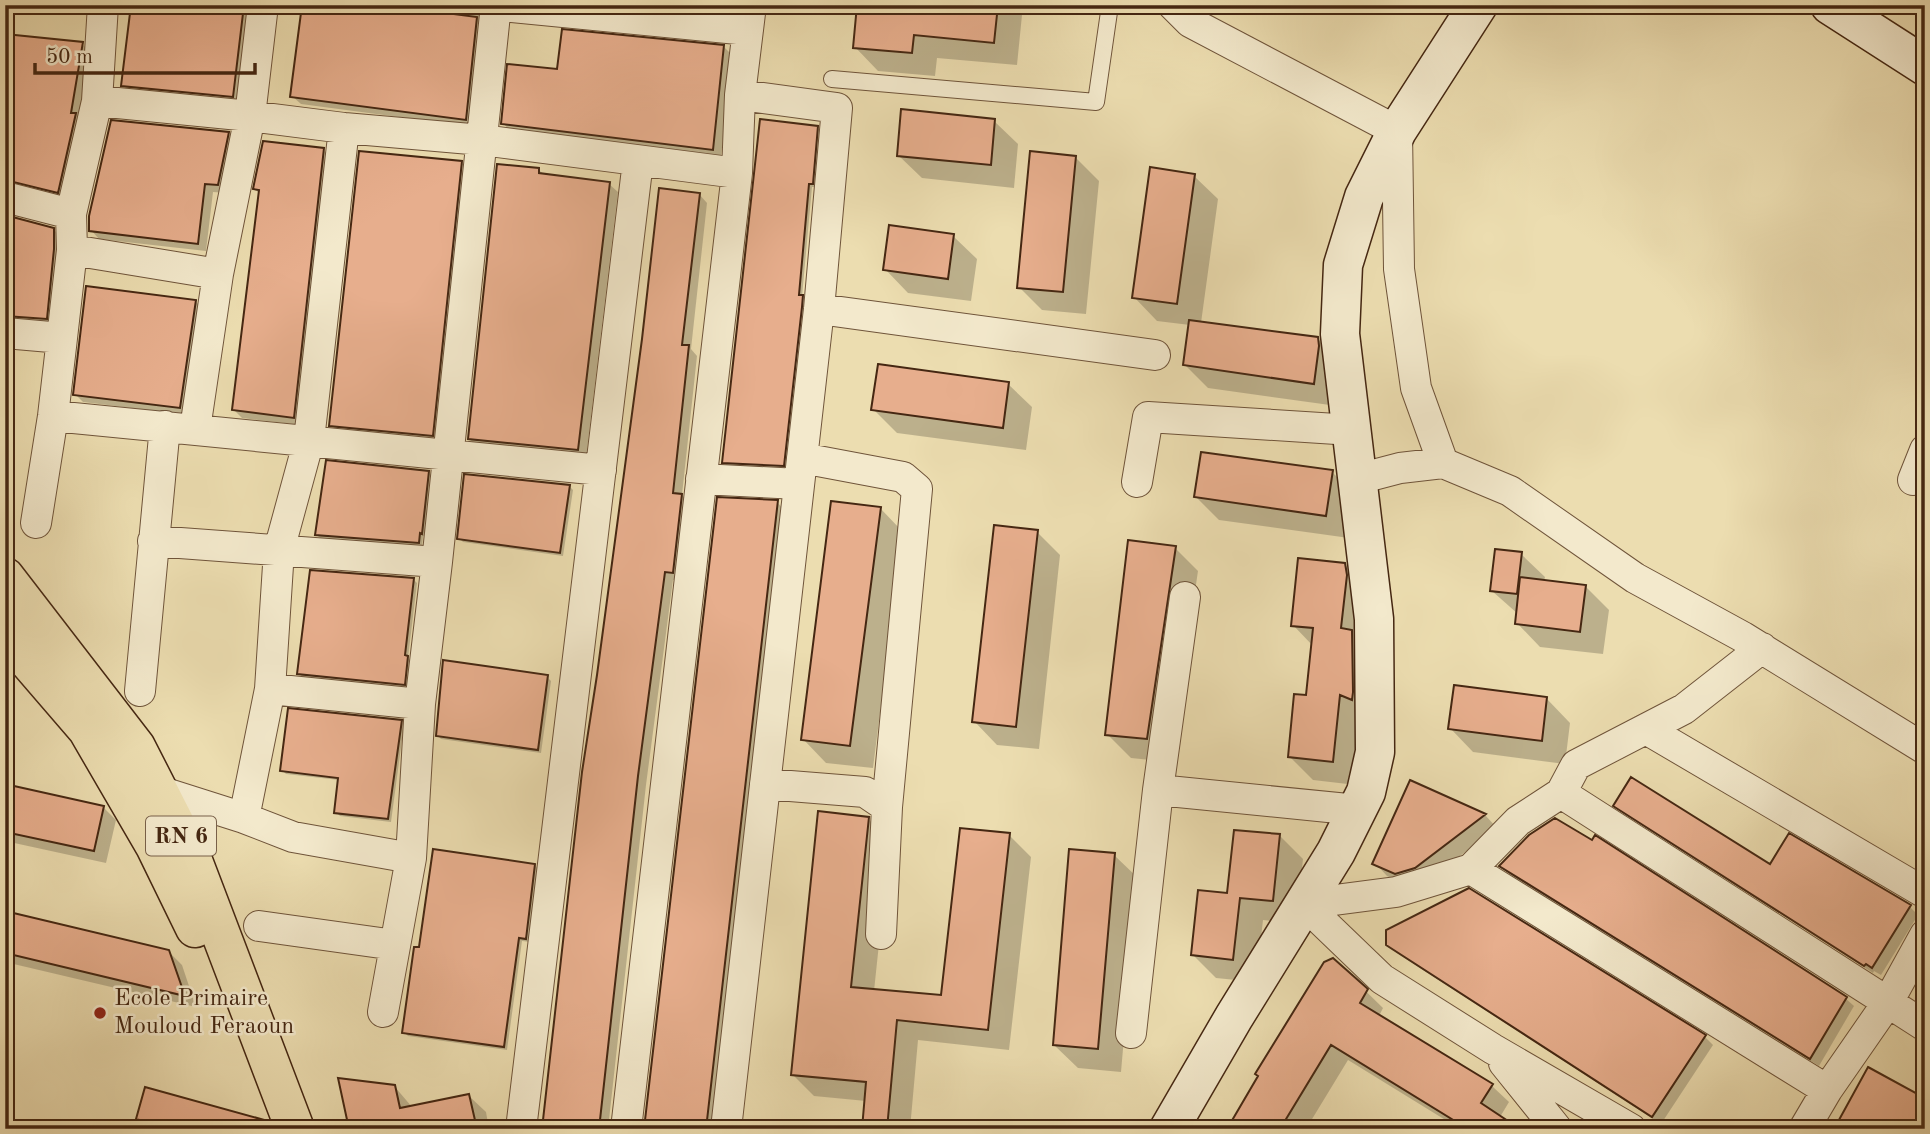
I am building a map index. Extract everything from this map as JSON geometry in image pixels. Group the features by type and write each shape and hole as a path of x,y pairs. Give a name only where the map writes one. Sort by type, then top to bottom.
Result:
{"main road":[{"name":"RN 6","path":"5,577 136,747 190,853 295,1129"},
{"name":"RN 6","path":"5,634 87,729 155,846 203,944 267,1129"}],"street":[{"path":"36,523 53,415 72,250 71,214 97,101 103,5"},
{"path":"195,429 218,274 250,116 263,5"},
{"path":"383,1012 411,858 420,704 495,5 749,18 740,95 737,173 626,1129"},
{"path":"1173,5 1190,22 1397,131"},
{"path":"1169,1129 1234,1017 1336,852 1366,792 1376,752 1374,619 1340,334 1343,265 1364,197 1397,131 1478,5"},
{"path":"1829,5 1925,66"},
{"path":"726,1129 819,309 837,108 740,95"},
{"path":"97,101 482,140 737,173"},
{"path":"244,818 271,689 279,550 309,440 344,128"},
{"path":"1397,131 1399,269 1416,388 1443,463"},
{"path":"522,1129 638,161"},
{"path":"5,197 71,214"},
{"path":"72,250 218,274"},
{"path":"819,309 1155,355"},
{"path":"5,333 62,338"},
{"path":"53,415 601,470"},
{"path":"1137,482 1148,417 1352,430"},
{"path":"140,691 165,426"},
{"path":"1913,480 1925,450"},
{"path":"1358,479 1400,468 1443,463 1510,491 1635,578 1762,649 1925,749"},
{"path":"701,479 801,471 904,477 917,489 887,807 881,934"},
{"path":"153,541 437,562"},
{"path":"1131,1033 1158,790 1185,597"},
{"path":"1304,904 1396,892 1471,869 1518,821 1561,793 1576,765 1684,709 1762,649"},
{"path":"271,689 420,704"},
{"path":"1646,729 1925,893"},
{"path":"765,784 865,792 887,807"},
{"path":"1158,790 1358,810"},
{"path":"159,791 293,836 411,858"},
{"path":"1561,793 1925,1026"},
{"path":"1471,869 1827,1090"},
{"path":"1304,904 1382,979 1493,1049 1631,1129"},
{"path":"259,926 395,945"},
{"path":"1804,1129 1827,1090 1888,1002 1925,935"},
{"path":"1493,1049 1557,1129"}],"lane":[{"path":"832,79 1096,102 1110,5"}],"building":[{"path":"131,5 244,5 233,97 121,86"},
{"path":"302,5 384,5 477,17 466,120 290,97"},
{"path":"857,5 998,5 994,43 914,35 912,53 853,48"},
{"path":"562,29 724,45 713,150 501,124 507,64 557,69"},
{"path":"5,34 83,42 71,113 76,113 58,193 5,180"},
{"path":"901,109 995,119 991,165 897,156"},
{"path":"760,119 818,126 813,184 809,184 799,295 803,295 802,307 784,466 722,463"},
{"path":"111,120 229,132 218,185 205,184 198,244 89,231 89,216"},
{"path":"263,141 324,148 294,418 232,410 259,190 253,189"},
{"path":"359,151 462,161 433,436 329,426"},
{"path":"1030,151 1076,156 1063,292 1017,288"},
{"path":"497,164 539,168 539,173 610,182 578,450 468,439"},
{"path":"1150,167 1195,174 1177,304 1132,298"},
{"path":"659,188 700,193 682,345 689,345 673,493 682,494 673,573 665,572 638,776 599,1129 542,1129 582,772 642,339"},
{"path":"5,215 54,228 47,319 5,316"},
{"path":"889,225 954,234 948,279 883,270"},
{"path":"86,286 196,300 180,408 73,395"},
{"path":"1189,320 1318,337 1314,384 1183,365"},
{"path":"878,364 1009,382 1003,428 871,410"},
{"path":"1201,452 1333,470 1326,516 1194,497"},
{"path":"326,460 429,471 419,543 315,535"},
{"path":"464,474 570,485 560,553 457,539"},
{"path":"717,497 778,500 706,1129 644,1129"},
{"path":"831,501 881,507 850,746 801,740"},
{"path":"994,525 1038,530 1016,727 972,722"},
{"path":"1128,540 1176,546 1147,739 1105,735"},
{"path":"1495,549 1522,552 1517,594 1490,591"},
{"path":"1298,558 1345,563 1347,575 1341,628 1352,630 1353,692 1352,700 1340,695 1333,762 1288,757 1294,694 1306,695 1313,628 1291,626"},
{"path":"310,570 414,578 405,655 408,656 405,685 297,674"},
{"path":"1520,577 1586,585 1580,632 1515,624"},
{"path":"443,660 548,675 538,750 436,736"},
{"path":"1454,685 1547,697 1542,741 1448,729"},
{"path":"288,708 402,720 388,819 334,813 338,778 280,771"},
{"path":"1631,777 1770,864 1789,833 1911,905 1872,968 1866,964 1864,966 1613,806"},
{"path":"1410,780 1486,814 1415,868 1395,874 1372,864"},
{"path":"5,784 104,806 94,851 5,832"},
{"path":"818,811 869,817 851,987 941,995 960,828 1010,833 988,1030 897,1020 887,1129 862,1129 866,1082 791,1075"},
{"path":"1555,818 1592,840 1595,835 1847,997 1810,1059 1499,866 1529,835"},
{"path":"1234,830 1280,834 1273,901 1240,898 1233,960 1191,955 1198,890 1227,893"},
{"path":"433,849 535,864 526,939 519,938 504,1047 402,1033 414,947 419,947"},
{"path":"1069,849 1115,853 1098,1049 1053,1045"},
{"path":"1469,888 1706,1035 1652,1117 1386,945 1386,930"},
{"path":"5,911 169,950 185,996 5,953"},
{"path":"1333,958 1368,989 1360,1003 1493,1084 1481,1103 1520,1129 1468,1129 1331,1045 1280,1129 1227,1129 1258,1076 1255,1074 1324,962"},
{"path":"1868,1067 1925,1098 1925,1129 1834,1129"},
{"path":"338,1078 395,1085 400,1108 469,1094 477,1129 349,1129"},
{"path":"145,1087 268,1121 269,1129 170,1129 136,1119"}],"place":[{"name":"Ecole Primaire Mouloud Feraoun","path":"100,1013"}]}
